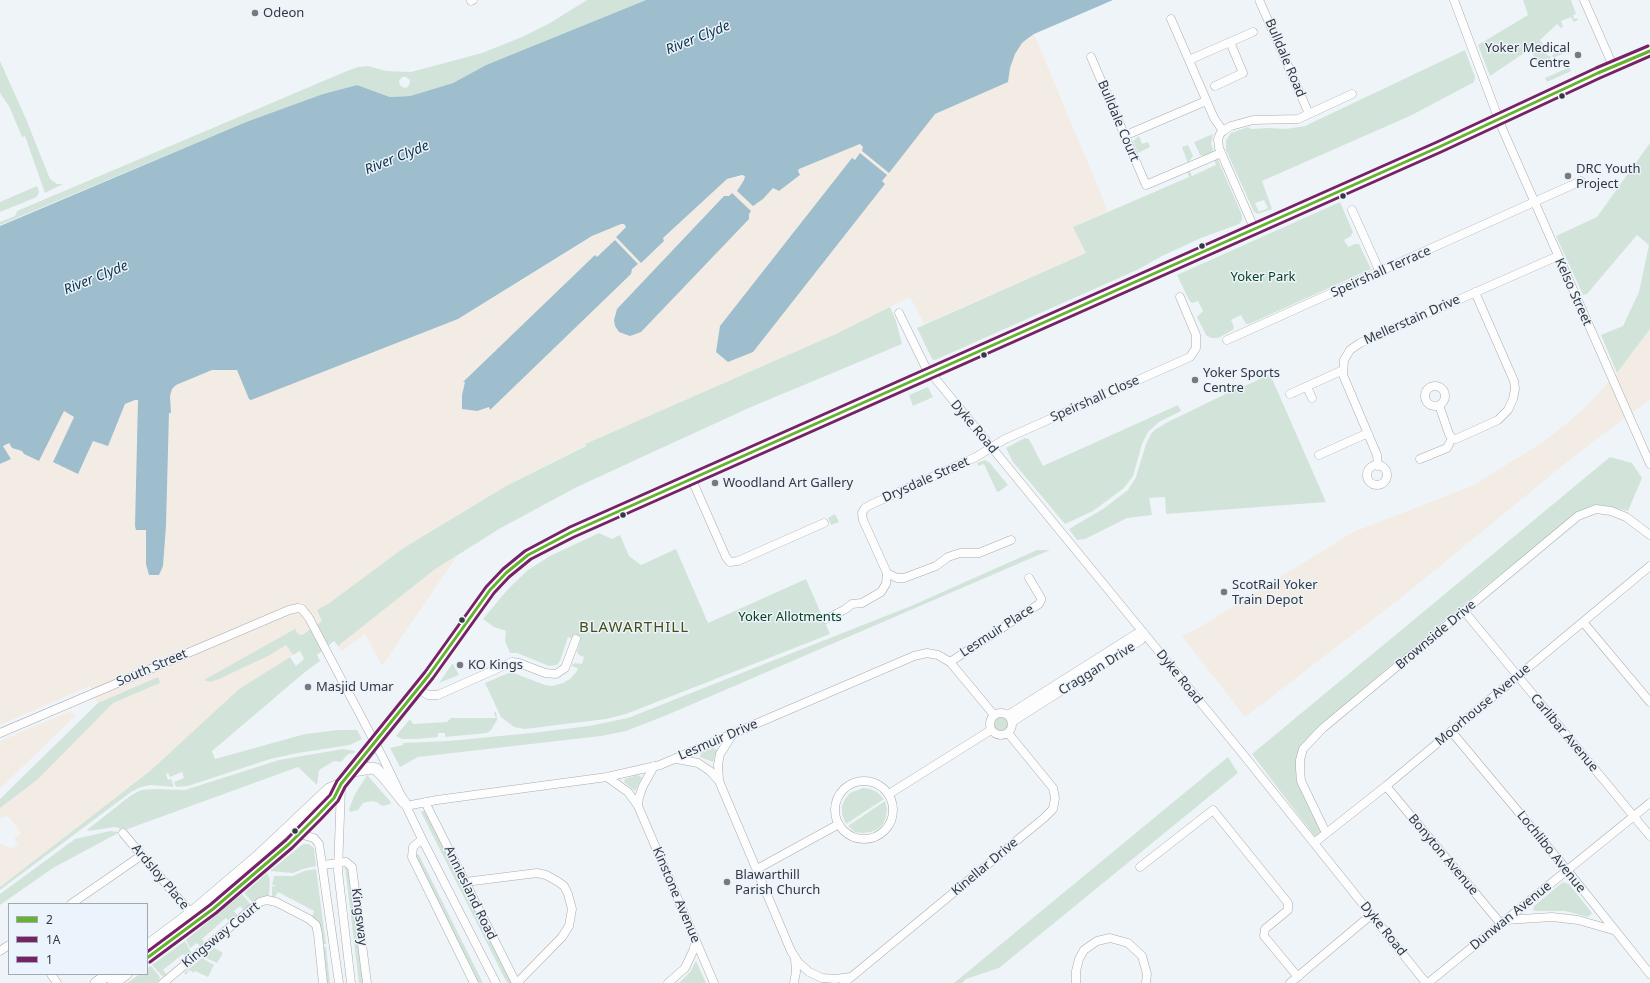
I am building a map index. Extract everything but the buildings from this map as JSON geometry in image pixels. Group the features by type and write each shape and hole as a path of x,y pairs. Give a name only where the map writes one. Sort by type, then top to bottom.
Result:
{"main road":[{"path":"148,945 194,917 299,834 334,798 341,784 376,743 418,689 490,590 506,573 528,555 572,532 930,374 1650,50"},
{"path":"352,771 366,768 376,769 405,804"},
{"path":"148,957 194,917 329,789 341,784"},
{"path":"96,983 108,975"},
{"path":"113,983 125,975"}],"street":[{"name":"Kelso Street","path":"1454,0 1498,119 1650,464"},
{"path":"1584,0 1614,66"},
{"name":"Bulldale Road","path":"1260,2 1309,114"},
{"path":"1171,19 1214,118 1223,130"},
{"path":"1189,60 1253,32"},
{"path":"1215,86 1243,73 1230,42"},
{"name":"Bulldale Court","path":"1092,57 1124,136 1146,185 1221,153"},
{"path":"1254,228 1218,144 1218,139 1223,130 1231,126 1253,120 1291,120 1309,114 1352,94"},
{"path":"1124,136 1206,100"},
{"name":"Speirshall Terrace","path":"1227,340 1581,181"},
{"path":"1352,210 1380,272"},
{"name":"Mellerstain Drive","path":"1343,370 1346,355 1355,346 1558,256"},
{"path":"1439,405 1448,434 1452,438 1458,438 1498,420 1508,410 1514,394 1514,381 1475,292"},
{"name":"Speirshall Close","path":"992,447 1013,435 1190,357 1196,348 1196,335 1180,297"},
{"name":"Dyke Road","path":"899,313 920,359 930,374 1072,544 1427,983"},
{"path":"1290,394 1343,370 1346,383 1378,458 1378,466"},
{"path":"1307,387 1312,398"},
{"path":"1319,455 1368,433"},
{"path":"1420,459 1447,448 1452,438"},
{"name":"Drysdale Street","path":"887,573 863,520 862,513 866,508 878,501 971,460 992,447"},
{"path":"692,480 726,557 730,562 738,561 824,523"},
{"name":"Brownside Drive","path":"1326,833 1301,781 1300,760 1303,749 1323,728 1578,516 1596,509 1611,511 1626,517 1650,534"},
{"path":"826,619 852,604 862,603 881,592 886,584 887,573 894,577 904,578 936,566 948,558 960,553 979,554 1011,540"},
{"name":"Moorhouse Avenue","path":"1314,843 1386,786 1650,566"},
{"name":"Lesmuir Place","path":"950,662 1039,604 1041,598 1029,578"},
{"name":"South Street","path":"0,733 290,610 298,608 304,610"},
{"name":"Anniesland Road","path":"304,610 376,743 422,839 496,983"},
{"name":"Carlibar Avenue","path":"1464,611 1650,836"},
{"path":"1583,622 1650,702"},
{"name":"Craggan Drive","path":"1010,719 1136,634 1144,633"},
{"path":"418,689 428,695 438,695 512,662 519,663 550,675 556,674 566,668 576,639"},
{"name":"Lesmuir Drive","path":"405,804 607,777 654,766 676,759 914,656 932,654 943,657 950,662 994,715"},
{"path":"1001,713 1010,719 1011,728 1008,733 999,735 991,730 990,720 994,715 1001,713"},
{"path":"889,794 991,730"},
{"name":"Lochlibo Avenue","path":"1451,731 1567,870 1650,974"},
{"name":"Kinellar Drive","path":"844,983 1044,818 1052,809 1055,798 1053,788 1008,733"},
{"path":"732,734 720,754 718,765 719,780 794,956 803,968 818,976 829,979 852,976"},
{"path":"676,759 698,763 710,771 719,780"},
{"path":"638,806 639,797 643,786 654,766"},
{"name":"Kinstone Avenue","path":"607,777 628,792 638,806 714,983"},
{"path":"861,782 877,784 889,794 892,802 893,817 890,824 879,835 872,838 857,838 844,830 839,824 836,817 837,801 841,794 853,784 861,782"},
{"name":"Kingsway","path":"341,784 338,878 351,983"},
{"name":"Bonyton Avenue","path":"1386,786 1504,922"},
{"name":"Anniesland Road","path":"425,802 516,983"},
{"name":"Dunwan Avenue","path":"1427,983 1650,803"},
{"path":"1140,867 1213,810 1288,903 1288,910 1265,929 1264,936 1298,977"},
{"path":"757,869 839,824"},
{"name":"Ardsloy Place","path":"123,833 194,917"},
{"path":"299,834 311,836 318,842 323,865 339,983"},
{"path":"422,839 413,847 412,857 474,983"},
{"path":"72,903 142,855"},
{"path":"323,865 338,863"},
{"name":"Kingsway","path":"338,863 349,863 353,868 366,983"},
{"path":"465,882 537,873 546,875 557,881 568,894 572,909 569,926 562,937 516,983"},
{"name":"Kingsway Court","path":"163,983 254,906 267,900 276,902 308,919 316,926 323,983"},
{"path":"1290,983 1371,915"},
{"path":"1504,922 1552,916 1578,920 1614,930"},
{"path":"1076,983 1078,959 1084,950 1097,941 1110,938 1128,943 1142,956 1147,974 1146,983"},
{"path":"668,983 685,968 696,941"},
{"path":"794,956 796,972 794,983"}],"shaded area":[{"path":"1034,34 1108,211 1073,227 1086,253 924,324 910,297 838,333 585,444 586,445 506,486 414,541 327,605 322,621 286,645 293,655 239,689 150,771 0,887 0,843 12,849 18,844 14,839 21,833 8,816 0,818 0,799 98,703 90,686 0,725 0,464 11,459 3,445 9,442 13,448 22,451 64,411 74,417 53,462 93,441 118,421 126,403 135,400 138,401 146,530 146,564 163,566 166,526 169,413 171,413 170,396 172,389 176,385 212,370 237,370 251,399 458,319 600,232 623,223 626,227 616,236 664,241 662,239 724,180 744,176 745,179 737,191 755,204 773,188 779,191 800,176 798,171 799,169 858,145 863,147 862,151 1008,77 1012,60 1018,48"},
{"name":"ScotRail Yoker Train Depot","path":"1650,329 1650,399 1578,453 1402,597 1245,717 1182,636 1200,627 1353,532 1472,486 1543,442 1582,411 1617,373"},
{"path":"457,556 382,666 365,634 341,652 338,646 434,570"},
{"path":"68,712 73,713 75,716 0,789 0,741"}],"green space":[{"path":"587,0 646,0 486,65 453,83 410,96 390,97 357,85 323,94 246,122 0,225 0,222 15,216 17,211 347,71 358,67 368,66 386,71 411,72 482,53 522,37 550,23","holes":["402,77 406,77 410,80 409,85 406,88 402,87 399,81"]},
{"path":"1523,0 1571,0 1576,14 1573,15 1574,19 1577,18 1578,20 1574,22 1571,17 1561,21 1563,27 1561,28 1557,24 1540,40 1551,59 1538,65 1530,49 1490,76 1478,45 1528,15"},
{"path":"1569,47 1571,50 1553,58 1552,55"},
{"path":"1465,50 1475,77 1474,82 1412,115 1262,181 1272,209 1258,214 1254,212 1226,150 1226,140 1231,133 1248,127 1251,129 1286,129 1305,126","holes":["1264,200 1268,208 1259,212 1255,203"]},
{"path":"0,61 26,119 50,179 57,184 63,184 45,193 25,136 22,137 10,108 0,93"},
{"path":"1570,67 1571,71 1547,82 1545,78"},
{"path":"1213,134 1211,144 1214,152 1205,156 1200,155 1194,142"},
{"path":"1139,136 1142,144 1148,142 1150,147 1138,153 1133,141"},
{"path":"1650,143 1650,329 1617,373 1601,335 1623,326 1639,292 1649,245 1637,235 1587,294 1583,295 1556,236 1597,217"},
{"path":"1188,145 1193,156 1188,163 1182,147"},
{"path":"1217,158 1242,215 1242,220 1239,224 1201,238 1162,256 1139,269 935,360 932,359 917,328 1086,253 1073,227 1189,177 1187,171 1189,170 1192,176 1216,165 1214,159"},
{"path":"37,186 39,192 37,197 0,212 0,202"},
{"name":"Yoker Park","path":"1340,202 1353,232 1351,236 1344,240 1348,247 1359,244 1371,269 1249,324 1246,324 1241,315 1231,320 1234,327 1233,330 1218,338 1211,338 1206,335 1197,317 1203,311 1198,301 1192,303 1189,300 1177,275"},
{"path":"890,307 896,321 902,344 751,407 655,451 575,488 499,529 434,570 338,646 334,641 317,655 320,661 212,751 215,759 305,734 338,730 357,730 362,739 350,745 270,759 188,786 176,787 174,782 184,778 182,772 170,777 168,773 166,774 168,780 171,779 174,787 151,785 141,787 131,792 0,890 0,887 150,771 239,689 290,657 296,666 304,659 300,651 293,655 286,645 268,656 219,679 210,682 204,680 295,629 298,634 302,635 322,621 317,610 328,604 405,547 506,486 586,446 585,444 838,333"},
{"path":"1270,374 1326,502 1166,514 1165,497 1149,498 1152,515 1127,518 1085,539 1077,540 1069,529 1103,509 1128,490 1136,477 1146,444 1151,434 1156,429 1244,385 1245,386"},
{"path":"928,387 933,397 913,406 909,395"},
{"path":"1178,405 1181,411 1159,422 1148,432 1142,444 1133,476 1124,488 1093,511 1065,524 1013,462 1006,448 1025,438 1029,439 1043,466"},
{"path":"1610,457 1632,463 1642,478 1628,511 1605,506 1593,506 1578,513 1482,589 1391,665 1312,733 1301,747 1296,757 1296,778 1322,832 1316,838 1252,754"},
{"path":"985,460 990,463 1008,485 1000,491 997,492 984,464 978,466 977,463"},
{"path":"835,514 839,522 831,525 828,518"},
{"name":"Yoker Allotments","path":"599,533 612,539 620,535 629,556 641,565 676,549 708,623 806,579 830,634 626,714 606,719 525,729 514,727 501,717 485,683 511,672 545,685 552,686 563,683 570,679 577,671 578,668 572,665 575,663 582,664 584,657 579,655 577,652 580,641 568,637 560,661 557,665 549,666 517,653 510,653 505,641 506,631 494,627 483,619 508,589 528,570 550,556"},
{"path":"1037,550 1050,550 667,715 626,731 601,736 418,757 400,767 390,748 403,745 403,743 449,741 531,733 589,726 628,718 911,606"},
{"path":"452,664 459,675 439,683"},
{"path":"158,677 160,683 113,703 37,780 0,809 0,799 98,703"},
{"path":"496,712 497,720 491,730 487,733 445,737 445,733 438,733 438,737 417,739 402,739 396,736 410,719 413,724 447,722 451,718 496,718 494,713"},
{"path":"998,717 1004,717 1008,721 1008,727 1004,731 998,731 994,727 994,721"},
{"path":"713,748 717,750 713,762 700,757 701,753"},
{"path":"343,749 355,751 354,753 348,754 341,762 334,761 319,770 317,785 298,767 125,830 115,827 89,831 87,830 130,796 141,790 185,790 279,760"},
{"path":"1228,757 1238,773 999,968 966,979 962,983 954,983"},
{"path":"367,775 391,804 382,806 377,802 371,801 363,803 358,810 350,812 349,809 355,794"},
{"path":"637,775 642,778 635,791 624,782 625,779"},
{"path":"863,788 877,792 884,799 846,824 842,814 842,806 845,799 850,793"},
{"path":"885,801 887,809 886,817 883,824 878,829 863,833 855,832 848,826"},
{"path":"425,810 512,983 508,983 505,979 421,812"},
{"path":"110,831 120,832 53,868 0,905 0,894 75,839"},
{"path":"303,844 309,844 314,848 316,866 293,873 270,871"},
{"path":"417,854 419,855 483,983 479,983 415,857"},
{"path":"345,867 348,868 363,983 359,983"},
{"path":"316,869 326,944 322,944 312,917 314,911 278,892 275,897 272,897 272,887 276,885 272,885 274,876 293,876 304,871"},
{"path":"267,873 270,879 269,897 253,903 244,893"},
{"path":"1563,882 1569,884 1592,913 1588,917 1565,911 1533,910 1534,906"},
{"path":"242,894 251,905 244,911 240,906 234,911 238,916 230,922 226,918 202,939 205,943 201,947 197,943 190,948 186,940"},
{"path":"185,941 192,954 187,958 183,954 163,970 167,975 162,976 152,965"},
{"path":"323,947 326,947 330,983 326,983"},
{"path":"214,948 223,953 217,963 204,957"},
{"path":"202,958 214,965 208,977 189,970 186,975 184,973"},
{"path":"696,961 706,983 679,983 690,972"},
{"path":"151,966 160,977 158,983 127,983 139,975 148,975 148,968"}],"water":[{"name":"River Clyde","path":"646,0 1113,0 1034,34 1027,39 1022,43 1015,54 1010,68 1008,82 935,114 889,173 862,151 863,147 860,144 799,169 798,171 800,175 779,191 773,188 763,199 753,206 737,191 745,176 742,175 727,179 663,238 664,241 641,263 616,237 626,227 624,224 621,224 592,236 458,319 251,400 249,399 237,370 212,370 176,385 172,389 170,396 171,413 169,413 166,526 163,566 159,575 149,575 146,564 146,530 136,530 135,526 138,400 125,404 108,446 93,441 78,474 53,462 74,417 64,411 39,461 24,454 22,451 12,448 9,443 3,446 11,459 0,464 0,226 246,122 323,94 357,85 390,97 410,96 453,83 486,65"},
{"path":"860,153 887,175 882,181 885,184 753,352 728,362 716,352 720,326 852,158 855,160"},
{"path":"732,193 751,211 749,214 749,219 641,332 630,336 619,332 615,326 614,320 617,309 724,196 729,196"},
{"path":"615,240 638,264 632,269 631,274 490,410 489,407 477,411 462,409 462,395 465,382 463,382 595,255 597,257"}],"transit line":[{"name":"1","path":"148,951 210,905 286,840 330,795 337,781 425,672 486,587 503,569 525,551 570,527 1437,142 1596,68 1648,46"},
{"name":"2","path":"148,957 213,909 289,844 317,816 334,798 341,784 429,675 490,590 506,573 528,555 572,532 1439,147 1598,73 1650,51"},
{"name":"1A","path":"150,962 216,913 292,848 321,819 338,801 345,787 433,678 494,593 509,577 531,559 574,537 1441,152 1650,56"}],"place":[{"name":"Odeon","path":"255,13"},
{"name":"Yoker Medical Centre","path":"1578,55"},
{"name":"DRC Youth Project","path":"1568,176"},
{"name":"Yoker Sports Centre","path":"1195,380"},
{"name":"Woodland Art Gallery","path":"715,483"},
{"name":"ScotRail Yoker Train Depot","path":"1224,592"},
{"name":"KO Kings","path":"460,665"},
{"name":"Masjid Umar","path":"308,687"},
{"name":"Blawarthill Parish Church","path":"727,882"}],"district":[{"name":"BLAWARTHILL","path":"634,628"}]}
